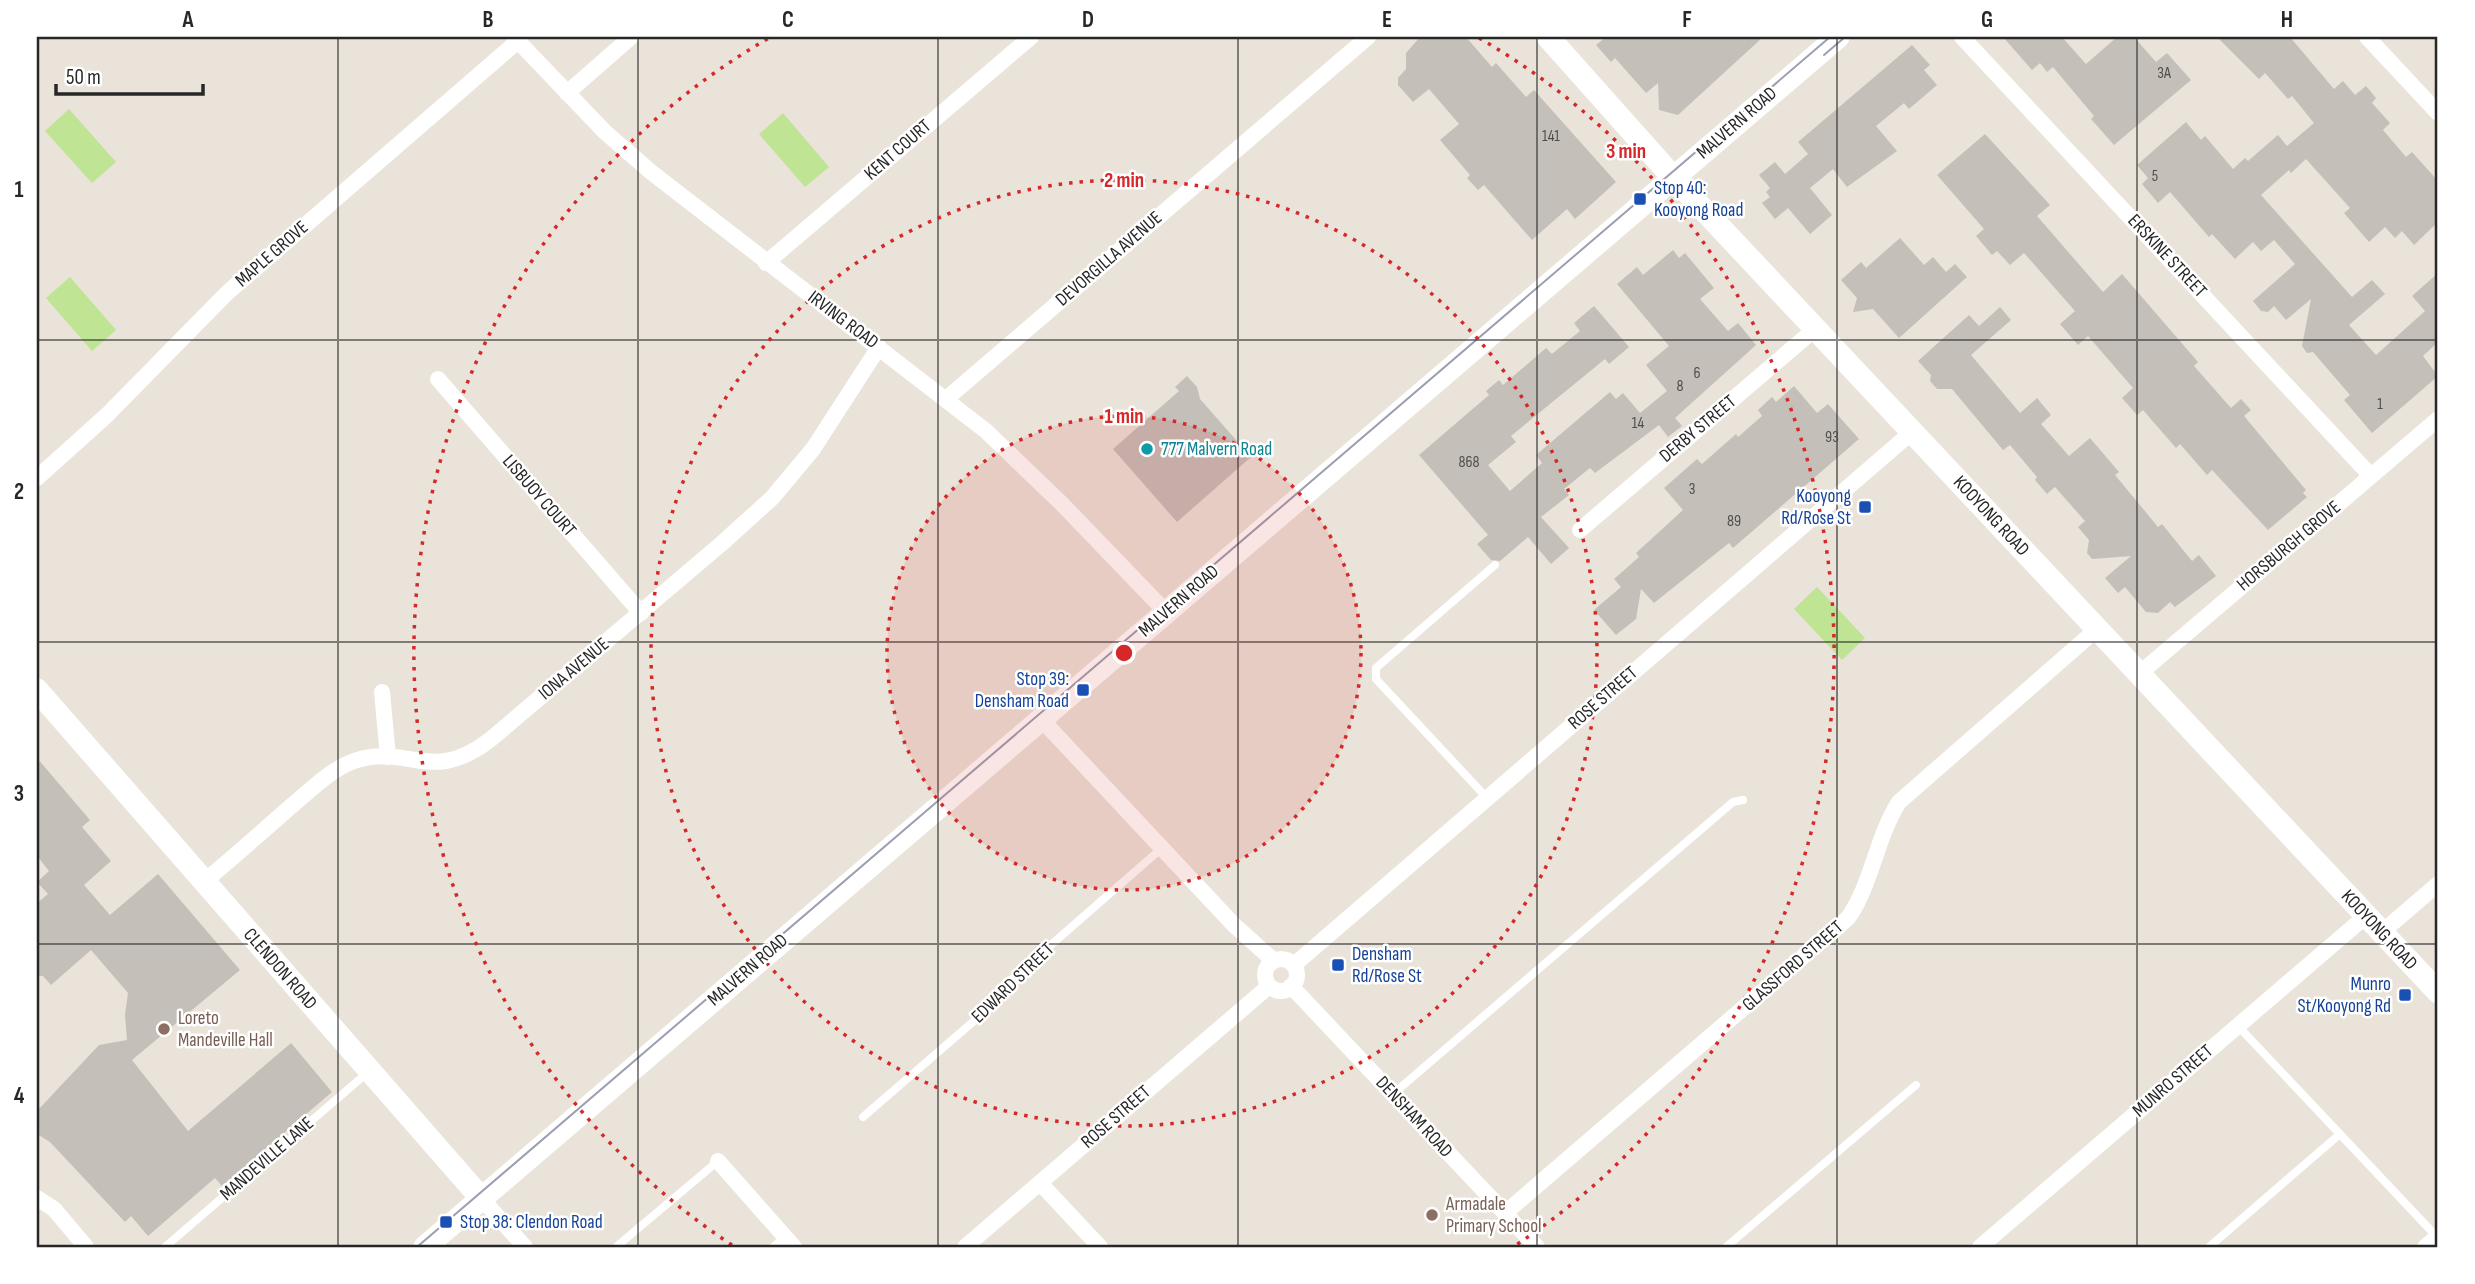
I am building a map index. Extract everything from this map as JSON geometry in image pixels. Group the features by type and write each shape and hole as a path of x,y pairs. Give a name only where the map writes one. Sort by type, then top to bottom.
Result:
{"street":[{"path":"567,93 631,37"},
{"name":"KENT COURT","path":"766,263 1031,37"},
{"name":"DEVORGILLA AVENUE","path":"946,399 1368,37"},
{"name":"KOOYONG ROAD","path":"1548,37 1815,329 2438,992"},
{"name":"MALVERN ROAD","path":"425,1247 1838,37"},
{"name":"ERSKINE STREET","path":"1962,37 2371,476"},
{"path":"2367,37 2438,113"},
{"name":"IRVING ROAD","path":"516,39 567,93 651,172 946,399 1032,474 1166,612"},
{"name":"MAPLE GROVE","path":"37,478 107,415 227,293 516,39"},
{"name":"DERBY STREET","path":"1580,530 1815,329"},
{"name":"IONA AVENUE","path":"204,882 331,773 361,759 388,757 433,763 467,756 641,613 772,498 813,449 879,347"},
{"name":"LISBUOY COURT","path":"438,379 641,613"},
{"name":"HORSBURGH GROVE","path":"2139,674 2438,419"},
{"name":"ROSE STREET","path":"1295,964 1912,432"},
{"name":"GLASSFORD STREET","path":"1504,1213 1848,918 1861,891 1880,835 1899,802 2097,629"},
{"name":"CLENDON ROAD","path":"37,690 525,1247"},
{"path":"382,692 388,757"},
{"path":"1041,719 1233,924 1274,961"},
{"name":"MUNRO STREET","path":"1987,1245 2238,1026 2374,924 2438,884"},
{"path":"1283,958 1295,964 1298,976 1291,986 1279,992 1268,987 1265,974 1274,961 1283,958"},
{"name":"DENSHAM ROAD","path":"1291,986 1536,1247"},
{"name":"ROSE STREET","path":"965,1247 1268,987"},
{"path":"718,1161 784,1244"},
{"path":"1040,1183 1100,1247"},
{"path":"37,1198 54,1209 86,1247"}],"lane":[{"path":"1488,798 1376,678 1376,668 1495,565"},
{"path":"1393,1094 1732,802 1743,800"},
{"name":"EDWARD STREET","path":"863,1117 997,1001 1013,978 1162,848"},
{"path":"2238,1026 2340,1134 2433,1240"},
{"name":"MANDEVILLE LANE","path":"165,1247 369,1071"},
{"path":"1726,1247 1916,1086"},
{"path":"2209,1247 2340,1134"},
{"path":"616,1247 718,1161"}],"green space":[{"path":"69,109 116,162 92,183 45,131"},
{"path":"783,113 829,167 805,187 759,134"},
{"path":"70,277 116,330 92,351 46,298"},
{"path":"1817,587 1865,638 1842,660 1794,609"}],"building":[{"path":"1420,37 1466,37 1492,67 1496,63 1526,97 1534,90 1616,182 1575,219 1567,209 1532,240 1484,185 1478,190 1467,178 1470,175 1440,140 1459,124 1429,89 1413,102 1398,85 1398,78 1406,69 1406,53"},
{"path":"1606,37 1763,37 1678,115 1659,110 1658,83 1646,93 1615,58 1611,62 1596,45"},
{"path":"2003,37 2062,37 2086,64 2117,37 2134,37 2156,62 2167,53 2191,80 2114,145 2091,119 2094,116 2053,67 2047,72 2040,63 2032,70"},
{"path":"2217,37 2290,37 2334,89 2343,81 2355,95 2366,86 2376,98 2372,103 2390,123 2383,130 2406,157 2412,152 2438,181 2438,222 2414,245 2402,231 2395,238 2385,227 2369,242 2344,213 2350,208 2306,159 2261,195 2352,297 2372,280 2385,294 2349,325 2376,355 2425,311 2412,296 2438,273 2438,342 2423,356 2438,376 2372,433 2344,400 2350,395 2313,352 2307,353 2302,346 2311,299 2286,320 2274,306 2268,312 2261,311 2253,301 2295,264 2274,240 2261,251 2253,242 2235,259 2212,234 2209,237 2170,192 2158,203 2142,184 2148,178 2137,165 2186,122 2201,140 2205,136 2233,169 2245,158 2248,161 2278,135 2287,146 2314,123 2292,96 2288,99 2265,73 2259,79"},
{"path":"1912,45 1930,65 1924,70 1937,85 1909,109 1904,103 1876,126 1897,151 1847,187 1833,169 1810,188 1832,215 1810,234 1788,208 1775,219 1762,203 1770,197 1766,192 1770,188 1759,175 1775,162 1785,174 1808,154 1798,142"},
{"path":"1985,134 2050,205 2037,216 2103,292 2122,274 2198,362 2194,366 2231,408 2241,399 2251,410 2244,416 2306,490 2303,493 2307,497 2268,530 2212,470 2207,475 2180,444 2176,448 2143,410 2137,415 2122,398 2133,388 2088,336 2078,345 2060,324 2075,311 2024,253 2010,265 1997,251 1992,255 1976,236 1984,229 1937,175"},
{"path":"1900,238 1924,265 1933,257 1946,272 1955,264 1967,277 1899,338 1873,309 1853,312 1857,298 1841,280 1861,262 1866,268"},
{"path":"1673,250 1679,258 1685,253 1714,288 1700,299 1728,331 1738,323 1756,345 1675,418 1682,426 1668,437 1659,425 1595,473 1590,468 1564,489 1569,495 1541,517 1569,548 1551,564 1528,537 1500,561 1491,560 1477,544 1488,535 1419,455 1489,395 1486,391 1499,380 1503,385 1546,348 1552,354 1580,331 1574,323 1594,306 1629,347 1609,364 1605,359 1511,436 1516,442 1488,465 1510,491 1542,463 1536,455 1610,392 1616,399 1623,393 1640,413 1667,391 1646,365 1669,346 1617,284 1637,267 1643,275"},
{"path":"2000,307 2011,320 1971,355 2020,413 2037,398 2051,415 2041,424 2069,456 2090,438 2119,472 2115,475 2158,527 2162,524 2192,561 2199,555 2216,576 2175,607 2170,602 2158,613 2146,612 2125,587 2118,593 2105,578 2131,556 2092,559 2087,553 2089,540 2078,527 2085,521 2055,487 2047,494 2035,480 2037,477 2010,445 2003,450 1952,389 1937,389 1930,381 1931,375 1918,361 1969,315 1979,326"},
{"name":"777 Malvern Road","path":"1187,376 1197,387 1200,399 1251,457 1177,522 1113,449 1179,391 1175,387"},
{"path":"1794,386 1817,413 1828,404 1859,439 1733,548 1729,543 1654,603 1641,589 1636,619 1616,635 1594,610 1621,587 1614,579 1639,557 1636,553 1683,510 1664,488 1697,459 1702,464 1736,434 1738,437 1762,416 1758,410 1772,397 1776,402"},
{"name":"Loreto Mandeville Hall","path":"37,758 90,820 82,827 111,861 84,885 110,915 158,874 240,970 132,1060 188,1131 291,1043 332,1092 222,1186 215,1178 148,1236 131,1216 125,1222 50,1142 37,1134 37,1111 99,1045 127,1040 125,1015 128,993 91,950 51,985 43,976 37,976 37,903 48,894 37,882 49,871 37,856"}],"tram line":[{"path":"417,1247 1830,37"},
{"path":"1824,55 1845,37"}],"place":[{"name":"Stop 40: Kooyong Road","path":"1640,199"},
{"name":"777 Malvern Road","path":"1147,449"},
{"name":"Kooyong Rd/Rose St","path":"1865,507"},
{"name":"Stop 39: Densham Road","path":"1083,690"},
{"name":"Densham Rd/Rose St","path":"1338,965"},
{"name":"Munro St/Kooyong Rd","path":"2405,995"},
{"name":"Loreto Mandeville Hall","path":"164,1029"},
{"name":"Armadale Primary School","path":"1432,1215"},
{"name":"Stop 38: Clendon Road","path":"446,1222"}]}
